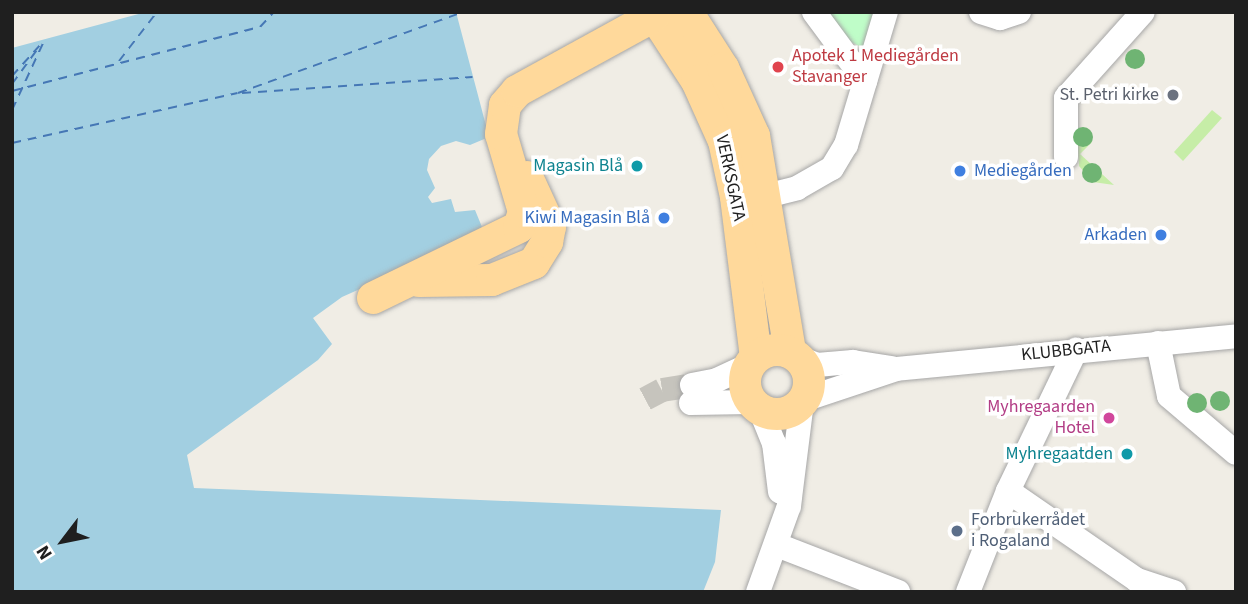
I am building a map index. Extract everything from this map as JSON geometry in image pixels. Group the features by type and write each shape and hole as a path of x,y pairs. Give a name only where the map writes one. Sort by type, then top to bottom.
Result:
{"main road":[{"name":"VERKSGATA","path":"687,12 723,68 744,110 766,196 795,355"},
{"name":"VERKSGATA","path":"508,100 653,14 702,89 724,141 736,197 752,361"},
{"path":"404,284 500,279 530,266 547,242 550,228 506,124 508,100"},
{"path":"373,298 519,227 524,212 501,134 502,111 508,100"},
{"path":"772,349 795,355 809,375 804,401 786,413 755,405 744,384 752,361 772,349"}],"street":[{"path":"814,12 865,81"},
{"path":"766,196 797,188 832,168 846,145 886,12"},
{"path":"981,12 1000,18 1019,12"},
{"path":"1066,157 1066,98 1143,12"},
{"path":"519,227 547,242"},
{"name":"KLUBBGATA","path":"804,401 896,369 1236,336"},
{"path":"1158,343 1169,396 1236,453"},
{"path":"968,592 1007,491 1076,350"},
{"name":"KLUBBGATA","path":"795,355 817,365 853,362 896,369"},
{"path":"752,361 692,394 755,405 774,443 780,488 777,545"},
{"path":"758,592 789,506 804,401"},
{"path":"1007,491 1137,580 1174,592"},
{"path":"777,545 898,592"}],"green space":[{"path":"824,12 880,12 863,48 849,41"},
{"path":"1212,110 1222,118 1183,161 1174,152"},
{"path":"1083,127 1092,142 1080,154 1114,185 1093,182 1079,166 1077,134"}],"water":[{"path":"146,12 456,12 489,137 470,145 456,141 441,146 429,159 427,170 435,188 428,197 432,203 451,199 455,212 475,210 482,227 470,240 342,297 313,318 332,344 318,360 187,455 194,488 721,510 715,562 703,592 12,592 12,48"}],"ferry route":[{"path":"119,61 157,12"},
{"path":"12,91 260,27 274,12"},
{"path":"12,143 238,93 457,14"},
{"path":"12,110 44,41"},
{"path":"12,76 41,44"},
{"path":"12,84 39,47"},
{"path":"242,93 472,77"}],"tunnel":[{"path":"645,399 662,390 692,385"}],"place":[{"name":"Apotek 1 Mediegården Stavanger","path":"778,67"},
{"name":"St. Petri kirke","path":"1173,95"},
{"name":"Magasin Blå","path":"637,166"},
{"name":"Mediegården","path":"960,171"},
{"name":"Kiwi Magasin Blå","path":"664,218"},
{"name":"Arkaden","path":"1161,235"},
{"name":"Myhregaarden Hotel","path":"1109,418"},
{"name":"Myhregaatden","path":"1127,454"},
{"name":"Forbrukerrådet i Rogaland","path":"957,531"}]}
